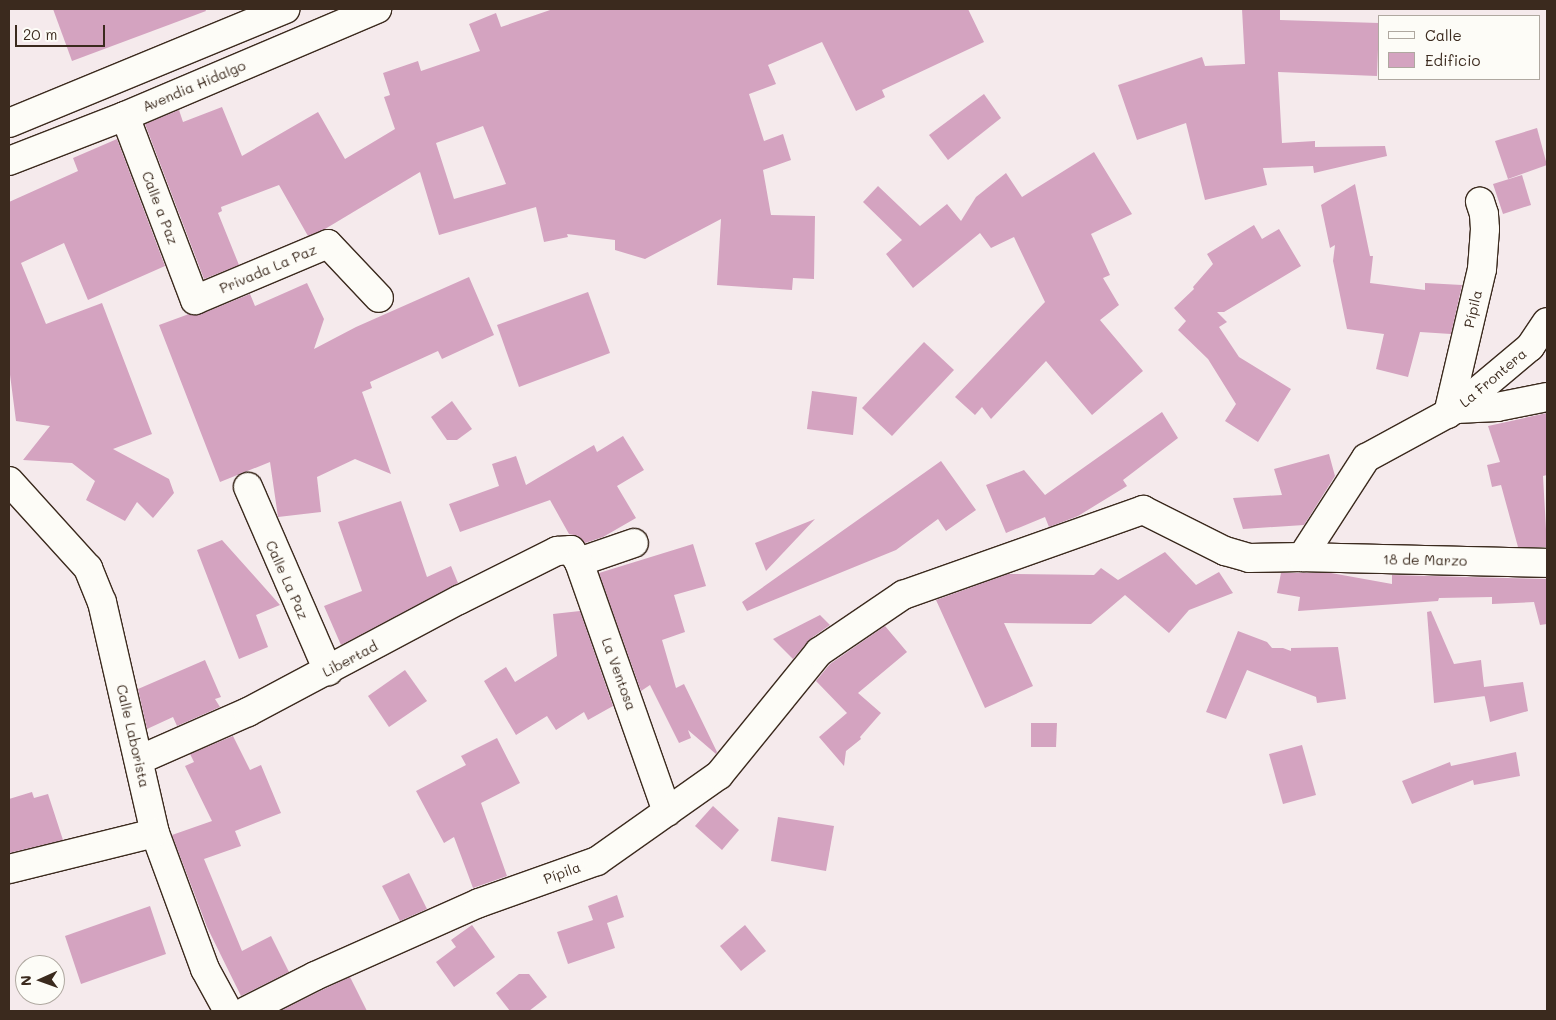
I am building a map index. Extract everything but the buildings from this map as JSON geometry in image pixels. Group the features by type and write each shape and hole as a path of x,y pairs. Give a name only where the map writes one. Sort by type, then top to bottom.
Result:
{"street":[{"path":"9,123 285,9"},
{"name":"Avendia Hidalgo","path":"9,161 125,116 376,9"},
{"name":"Calle a Paz","path":"125,116 195,300"},
{"name":"Pípila","path":"1452,412 1482,269 1485,229 1484,214 1480,202"},
{"name":"Privada La Paz","path":"195,300 328,244 380,298"},
{"name":"La Frontera","path":"1452,412 1530,347 1547,322"},
{"path":"1302,557 1366,458 1452,412 1498,407 1547,397"},
{"name":"Calle Laborista","path":"9,481 88,568 102,602 155,833 205,969 228,1011"},
{"name":"Calle La Paz","path":"248,488 328,671"},
{"name":"18 de Marzo","path":"819,652 903,595 1143,510 1226,551 1249,558 1302,557 1547,563"},
{"name":"Libertad","path":"139,760 248,712 459,600 568,556 634,543"},
{"name":"La Ventosa","path":"568,556 667,812"},
{"name":"Pípila","path":"246,1011 316,976 479,903 597,861 719,775 819,652"},
{"path":"9,870 155,833"}]}
